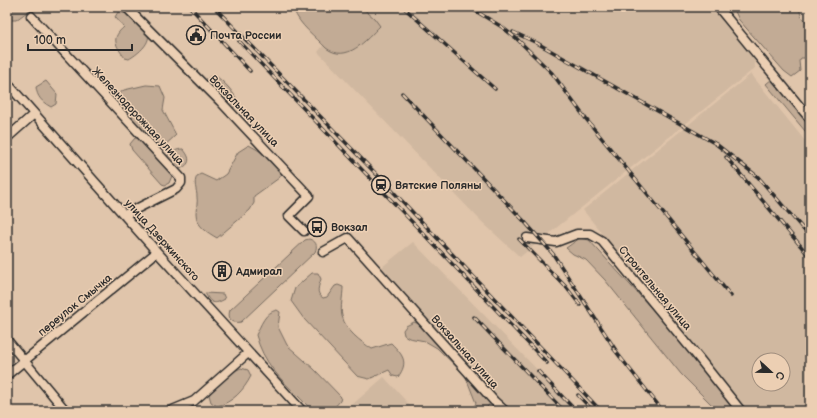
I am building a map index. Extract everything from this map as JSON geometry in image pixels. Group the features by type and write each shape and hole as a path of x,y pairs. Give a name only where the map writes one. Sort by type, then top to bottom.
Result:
{"street":[{"name":"Вокзальная улица","path":"126,7 220,101 309,196 289,216 304,231"},
{"path":"718,7 810,119"},
{"name":"Железнодорожная улица","path":"31,16 181,178 181,183 176,189 124,215"},
{"name":"улица Дзержинского","path":"7,83 157,252 302,411"},
{"path":"7,138 34,114"},
{"name":"Строительная улица","path":"527,238 556,242 577,234 590,234 602,241 741,411"},
{"name":"Вокзальная улица","path":"323,252 348,238 494,401 505,411"},
{"name":"переулок Смычка","path":"7,375 157,252"},
{"path":"7,340 66,411"},
{"path":"170,411 194,401 248,353"}],"shaded area":[{"path":"7,7 34,7 16,20 10,20 7,25"},
{"path":"297,7 361,7 374,18 380,26 369,38 349,52 334,52 326,48 304,26 294,10"},
{"path":"354,7 714,7 754,55 755,68 520,257 481,221 318,52"},
{"path":"733,7 799,7 801,16 810,26 810,58 801,58 799,61 800,71 792,77 784,71 739,20"},
{"path":"118,12 133,18 148,34 145,45 139,52 129,59 125,58 116,42 117,35 124,27 115,17"},
{"path":"751,74 810,147 810,411 744,411 583,210"},
{"path":"214,75 229,88 239,105 232,108 207,83 209,77"},
{"path":"772,79 810,124 810,137 766,84"},
{"path":"46,81 57,94 56,104 51,107 40,99 36,87"},
{"path":"146,85 160,86 165,98 163,110 176,135 162,148 131,119 113,98 124,90"},
{"path":"135,138 140,139 155,156 159,157 164,157 177,150 183,149 188,157 188,163 183,168 174,171 169,183 165,185 162,184 132,150 130,144"},
{"path":"249,145 281,167 282,174 279,178 254,196 254,203 250,210 217,238 203,228 196,218 197,194 195,184 197,176 201,174 216,181 226,174 238,152"},
{"path":"580,238 589,240 715,378 738,411 718,411 681,374 605,280 586,260 573,254 566,248"},
{"path":"309,239 316,244 315,252 241,322 231,320 229,316 230,310 305,240"},
{"path":"413,242 577,411 508,411 382,267"},
{"path":"312,273 318,273 321,279 318,292 323,298 327,297 335,286 338,285 343,287 341,313 350,331 358,339 372,349 391,343 399,351 404,363 398,377 393,376 389,370 369,379 357,376 304,319 291,301 295,288"},
{"path":"205,293 223,294 225,299 215,303 209,299"},
{"path":"277,310 280,312 278,327 287,345 314,369 341,397 340,401 332,410 318,411 309,407 279,377 263,354 256,335 266,316"},
{"path":"414,322 427,327 491,402 484,411 472,411 476,403 465,375 437,348 425,341 409,338 404,335 403,330 406,326"},
{"path":"241,368 248,370 251,376 241,391 228,402 217,406 211,402 209,395 215,387 227,376"},
{"path":"384,377 415,411 345,411"}],"railway":[{"path":"190,7 250,71"},
{"path":"214,7 384,182 601,411"},
{"path":"403,7 495,89"},
{"path":"469,7 502,27 517,39 552,73 586,119 731,296"},
{"path":"513,32 537,43 716,144 758,177 810,237"},
{"path":"239,41 547,363"},
{"path":"402,93 524,221 553,254 617,352"},
{"path":"726,157 810,257"},
{"path":"519,239 566,287 580,305"},
{"path":"474,317 564,411"},
{"path":"613,348 663,411"},
{"path":"538,371 576,411"},
{"path":"578,395 593,411"}],"place":[{"name":"Почта России","path":"196,35"},
{"name":"Вятские Поляны","path":"381,185"},
{"name":"Вокзал","path":"317,227"},
{"name":"Адмирал","path":"222,271"}]}
